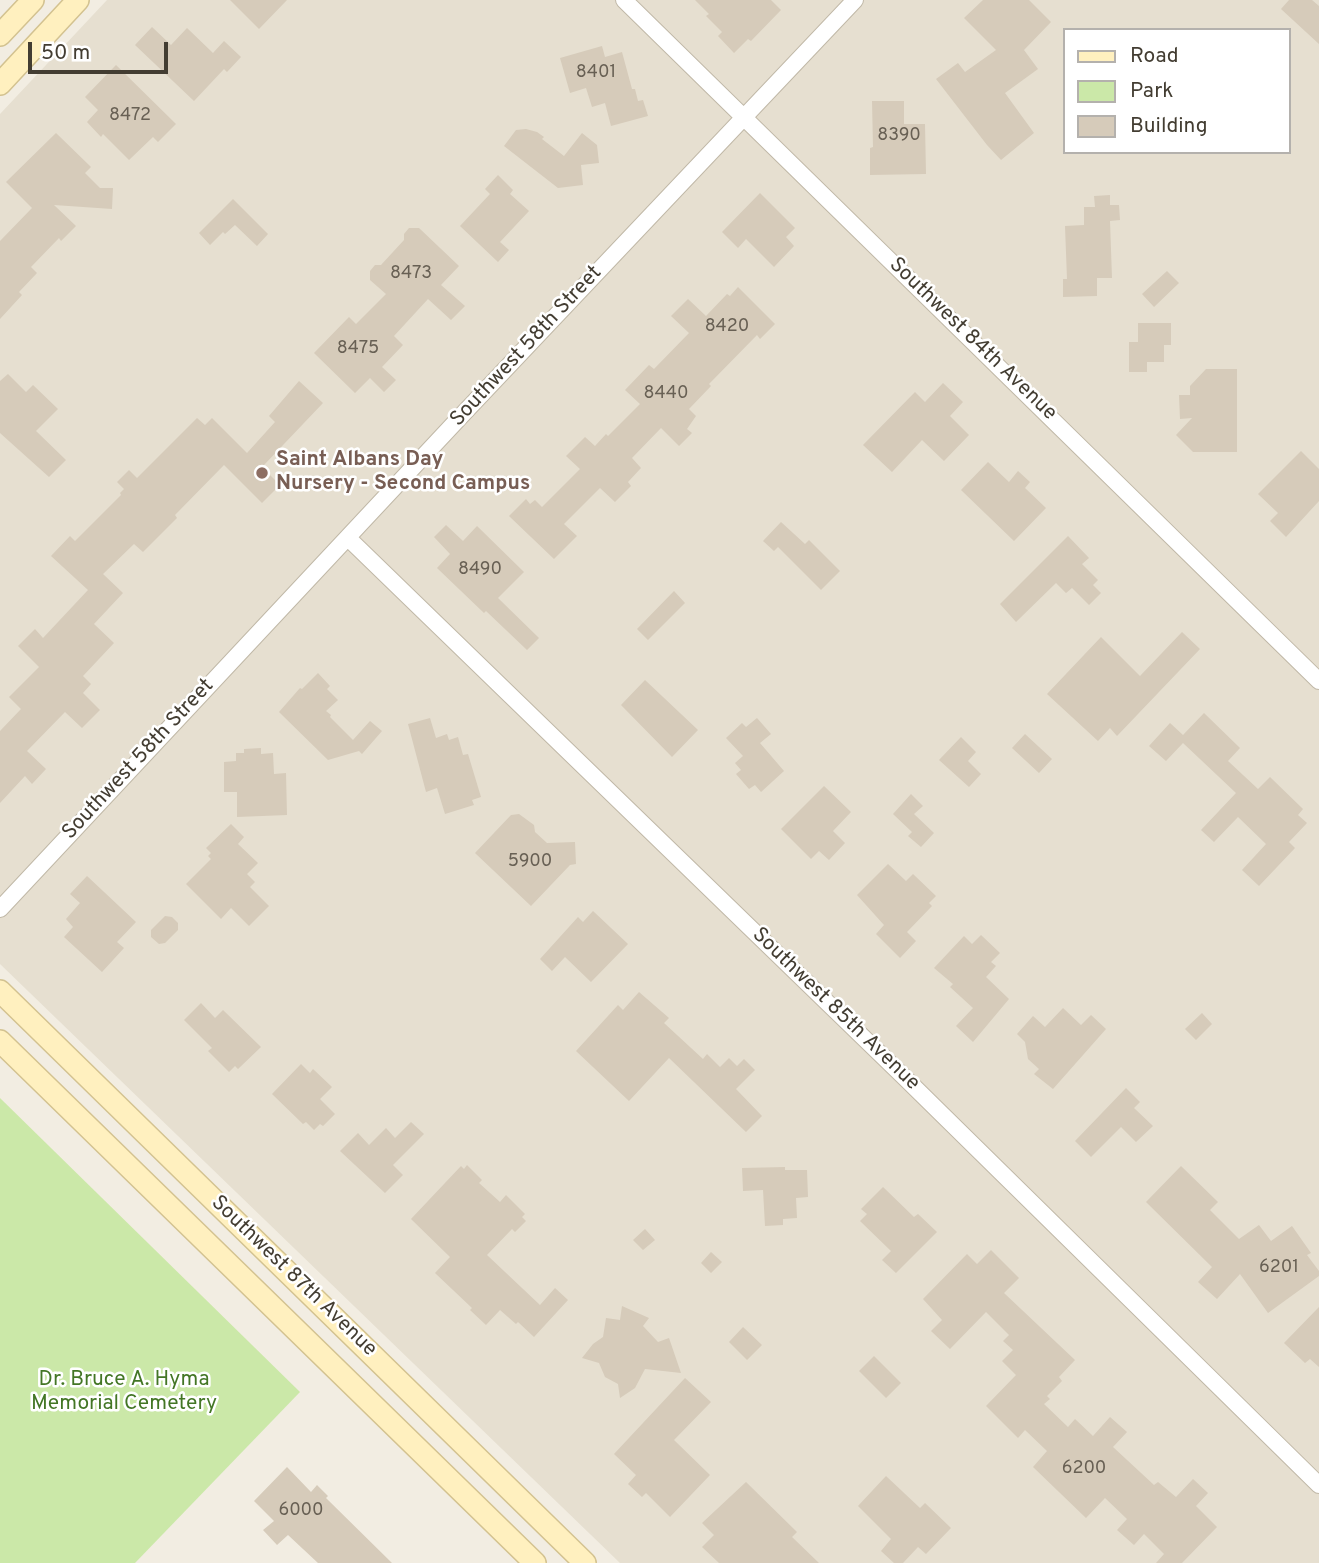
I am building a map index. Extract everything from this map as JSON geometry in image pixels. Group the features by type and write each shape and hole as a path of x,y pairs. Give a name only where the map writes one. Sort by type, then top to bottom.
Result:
{"main road":[{"path":"0,35 33,0"},
{"path":"5,69 78,0"},
{"name":"Southwest 87th Avenue","path":"0,991 585,1563"},
{"name":"Southwest 87th Avenue","path":"0,1041 535,1563"},
{"path":"142,1178 167,1154"},
{"path":"279,1313 304,1288"},
{"path":"342,1375 368,1350"},
{"path":"468,1498 494,1473"}],"street":[{"name":"Southwest 84th Avenue","path":"624,0 1319,681"},
{"name":"Southwest 58th Street","path":"0,909 855,0"},
{"name":"Southwest 85th Avenue","path":"348,538 922,1094 1319,1485"}],"shaded area":[{"path":"107,0 1319,0 1319,1563 620,1563 0,964 0,114"}],"green space":[{"name":"Dr. Bruce A. Hyma Memorial Cemetery","path":"0,1098 300,1392 135,1563 0,1563"}],"building":[{"path":"230,0 287,0 259,29"},
{"path":"695,0 771,0 781,10 751,41 748,39 734,53 718,36 722,32 706,16 709,14"},
{"path":"983,0 1029,0 1051,22 1024,50 1038,69 1005,93 1034,133 1001,160 936,79 958,63 965,72 996,50 964,18"},
{"path":"1289,0 1312,0 1319,6 1319,44 1281,9"},
{"path":"152,27 171,45 187,28 213,53 224,41 241,57 227,72 224,69 194,101 135,45"},
{"path":"602,46 605,57 622,52 632,89 635,89 638,101 643,100 648,116 611,126 605,103 592,107 586,88 570,93 560,58"},
{"path":"116,65 176,124 158,142 153,137 129,160 87,122 98,110 85,97"},
{"path":"872,101 904,101 904,124 925,124 926,174 870,175 870,148 873,147"},
{"path":"516,130 537,132 564,156 582,133 597,145 599,163 581,165 583,185 558,188 504,146"},
{"path":"56,133 91,167 85,173 100,188 113,188 112,209 54,205 76,226 61,241 59,238 31,267 37,273 19,292 22,295 0,319 0,241 32,208 6,182"},
{"path":"498,175 513,190 510,194 529,211 500,242 509,250 498,262 460,226 490,194 485,189"},
{"path":"760,193 795,228 786,237 794,246 774,267 746,239 738,248 722,232"},
{"path":"1110,195 1110,205 1119,205 1120,220 1110,221 1112,278 1097,278 1097,296 1063,297 1063,279 1067,279 1065,226 1084,225 1084,207 1095,207 1094,196"},
{"path":"233,199 268,234 257,246 235,225 210,245 199,233"},
{"path":"409,228 419,228 459,266 441,285 465,306 451,320 428,299 394,336 403,345 382,367 396,380 384,392 370,378 355,393 314,353 349,317 356,324 386,294 370,280 370,271 375,265 381,265 404,240 404,234"},
{"path":"1167,271 1179,283 1154,307 1142,294"},
{"path":"738,287 775,324 760,339 757,335 709,384 711,386 689,409 696,416 687,429 692,433 679,446 661,428 632,458 641,468 628,482 631,486 615,502 600,488 564,524 577,536 554,559 509,516 526,499 530,504 535,500 542,507 580,469 566,456 585,437 595,446 640,404 625,390 649,365 654,369 689,333 671,316 688,299 706,316 727,294 730,296"},
{"path":"1138,323 1171,323 1171,345 1164,345 1164,362 1147,362 1147,372 1129,372 1129,342 1138,342"},
{"path":"1206,369 1237,369 1237,452 1193,452 1176,435 1192,418 1180,419 1179,395 1190,395 1190,386"},
{"path":"8,374 26,392 33,385 58,409 36,431 66,460 49,477 0,433 0,381"},
{"path":"299,381 323,403 264,465 267,468 265,470 280,485 262,503 224,465 143,552 134,544 103,574 123,593 94,624 114,643 83,676 91,684 83,693 100,710 82,728 65,712 27,751 46,769 32,784 25,776 0,803 0,731 21,709 9,697 39,667 18,646 35,629 43,638 88,590 51,556 70,536 75,541 121,495 124,489 117,482 129,470 137,478 197,418 205,425 212,418 247,453 275,422 269,416"},
{"path":"943,383 963,402 950,416 969,435 944,461 922,440 892,472 863,445 915,392 925,402"},
{"path":"1301,451 1319,469 1319,501 1286,537 1270,521 1278,513 1258,494"},
{"path":"988,462 1009,482 1018,471 1030,482 1025,488 1046,508 1014,541 961,490"},
{"path":"781,522 805,544 809,540 840,571 821,590 778,547 774,551 763,541"},
{"path":"446,525 463,541 477,526 524,572 498,598 539,638 527,650 437,568 450,554 434,537"},
{"path":"1068,536 1089,558 1082,564 1098,580 1093,585 1101,593 1089,605 1072,588 1066,593 1056,583 1016,622 1000,604"},
{"path":"674,591 685,603 648,640 637,629"},
{"path":"1182,632 1200,649 1117,736 1110,728 1098,741 1047,694 1101,637 1140,676"},
{"path":"318,673 330,686 327,689 338,700 326,711 353,740 370,721 382,731 362,754 359,751 328,760 279,712 300,688"},
{"path":"645,680 698,730 672,757 621,705"},
{"path":"1204,713 1240,748 1228,761 1258,789 1270,777 1303,809 1298,815 1307,823 1289,842 1295,848 1259,886 1242,870 1266,844 1238,817 1214,842 1201,830 1236,793 1183,743 1166,761 1149,746 1170,723 1183,735"},
{"path":"430,718 436,738 447,734 449,740 458,737 463,755 468,754 481,797 472,800 474,805 445,814 437,788 426,792 408,724"},
{"path":"757,718 771,734 760,743 784,771 761,792 755,785 749,789 736,774 741,770 735,763 743,756 726,738 742,723 746,727"},
{"path":"1025,734 1052,759 1039,773 1012,748"},
{"path":"961,737 976,752 968,761 981,774 969,787 939,760"},
{"path":"261,748 261,754 273,753 274,774 286,773 287,815 237,817 237,792 224,792 224,762 236,761 236,753 244,753 244,749"},
{"path":"824,786 851,812 833,831 845,843 829,860 819,851 811,859 781,829"},
{"path":"911,794 923,806 914,814 934,833 921,847 908,836 912,832 893,814"},
{"path":"519,814 534,825 535,832 547,843 575,842 576,864 570,865 531,906 475,853 511,815"},
{"path":"231,824 244,837 238,844 258,863 247,874 255,882 250,887 269,906 249,926 231,908 221,919 186,884 211,859 208,856 211,853 206,848"},
{"path":"888,864 906,881 913,874 936,896 929,903 932,906 907,932 916,941 900,958 876,934 884,925 857,895"},
{"path":"87,876 136,922 117,942 124,948 102,972 64,937 73,927 66,919 80,903 70,894"},
{"path":"593,911 628,944 591,982 565,957 552,971 540,959 578,917 583,922"},
{"path":"165,916 172,917 178,923 178,930 165,943 159,944 151,937 151,930"},
{"path":"981,935 1000,953 991,962 996,966 986,977 1009,999 973,1042 956,1026 973,1008 950,987 953,984 934,968 964,936 972,944"},
{"path":"639,992 669,1018 664,1023 703,1059 707,1054 720,1067 729,1058 737,1066 744,1059 755,1070 736,1089 762,1116 746,1132 669,1058 629,1101 576,1051 618,1005 623,1010"},
{"path":"201,1003 215,1018 223,1010 261,1047 238,1069 235,1066 229,1072 208,1051 212,1048 184,1020"},
{"path":"1063,1008 1081,1025 1091,1015 1106,1029 1053,1089 1034,1074 1039,1069 1028,1059 1025,1042 1017,1034 1033,1016 1045,1027"},
{"path":"1202,1013 1212,1024 1196,1040 1185,1029"},
{"path":"301,1064 310,1073 313,1069 332,1087 320,1099 335,1114 323,1126 320,1124 314,1130 306,1122 303,1124 272,1094"},
{"path":"1126,1088 1140,1102 1134,1108 1153,1126 1136,1142 1121,1127 1091,1157 1075,1141"},
{"path":"411,1122 424,1134 393,1165 403,1175 385,1193 340,1151 358,1133 369,1145 386,1128 395,1138"},
{"path":"467,1165 482,1180 479,1183 500,1202 506,1195 525,1214 522,1217 526,1221 515,1232 512,1229 487,1255 540,1305 555,1288 568,1300 534,1337 500,1310 486,1325 470,1310 472,1308 435,1273 450,1257 411,1219 461,1166 464,1169"},
{"path":"1181,1166 1218,1202 1210,1210 1239,1239 1259,1225 1271,1241 1292,1226 1311,1253 1307,1255 1319,1271 1319,1276 1268,1313 1240,1274 1217,1299 1198,1282 1212,1267 1146,1202"},
{"path":"785,1167 785,1170 807,1170 808,1197 796,1198 797,1218 783,1219 783,1225 765,1226 763,1190 743,1191 742,1168"},
{"path":"883,1187 914,1217 918,1214 937,1232 896,1273 882,1260 891,1251 860,1221 867,1214 861,1209"},
{"path":"645,1229 655,1240 643,1250 633,1240"},
{"path":"991,1250 1019,1278 1004,1293 1075,1360 1059,1377 1062,1381 1047,1396 1050,1399 1044,1404 1068,1427 1075,1419 1093,1436 1110,1417 1127,1432 1113,1447 1154,1485 1158,1482 1176,1497 1193,1479 1208,1493 1196,1506 1217,1527 1182,1563 1156,1563 1164,1554 1144,1534 1134,1545 1117,1530 1127,1519 1105,1498 1086,1518 1033,1467 1047,1451 1025,1430 1018,1438 986,1406 1016,1375 1002,1361 1013,1350 1003,1341 1009,1335 986,1312 950,1349 931,1331 942,1320 923,1299 967,1254 977,1264"},
{"path":"711,1252 722,1262 711,1273 701,1263"},
{"path":"622,1306 649,1318 643,1326 658,1342 669,1338 681,1373 645,1369 635,1388 620,1398 618,1384 605,1377 599,1363 582,1358 593,1344 603,1337 606,1318 620,1320"},
{"path":"1319,1307 1319,1367 1310,1359 1305,1363 1284,1343"},
{"path":"743,1327 762,1345 747,1360 729,1342"},
{"path":"874,1356 901,1383 886,1398 859,1371"},
{"path":"685,1378 711,1402 674,1440 710,1475 670,1517 646,1493 642,1497 628,1484 636,1475 614,1454"},
{"path":"287,1467 311,1492 317,1485 328,1496 326,1498 392,1563 318,1563 288,1535 277,1545 263,1530 274,1521 254,1501"},
{"path":"886,1476 920,1508 925,1503 951,1528 926,1554 918,1547 903,1563 894,1563 881,1551 891,1539 858,1506"},
{"path":"746,1482 797,1532 792,1537 819,1563 719,1563 702,1547 714,1535 702,1523"}],"place":[{"name":"Saint Albans Day Nursery - Second Campus","path":"262,473"}]}
